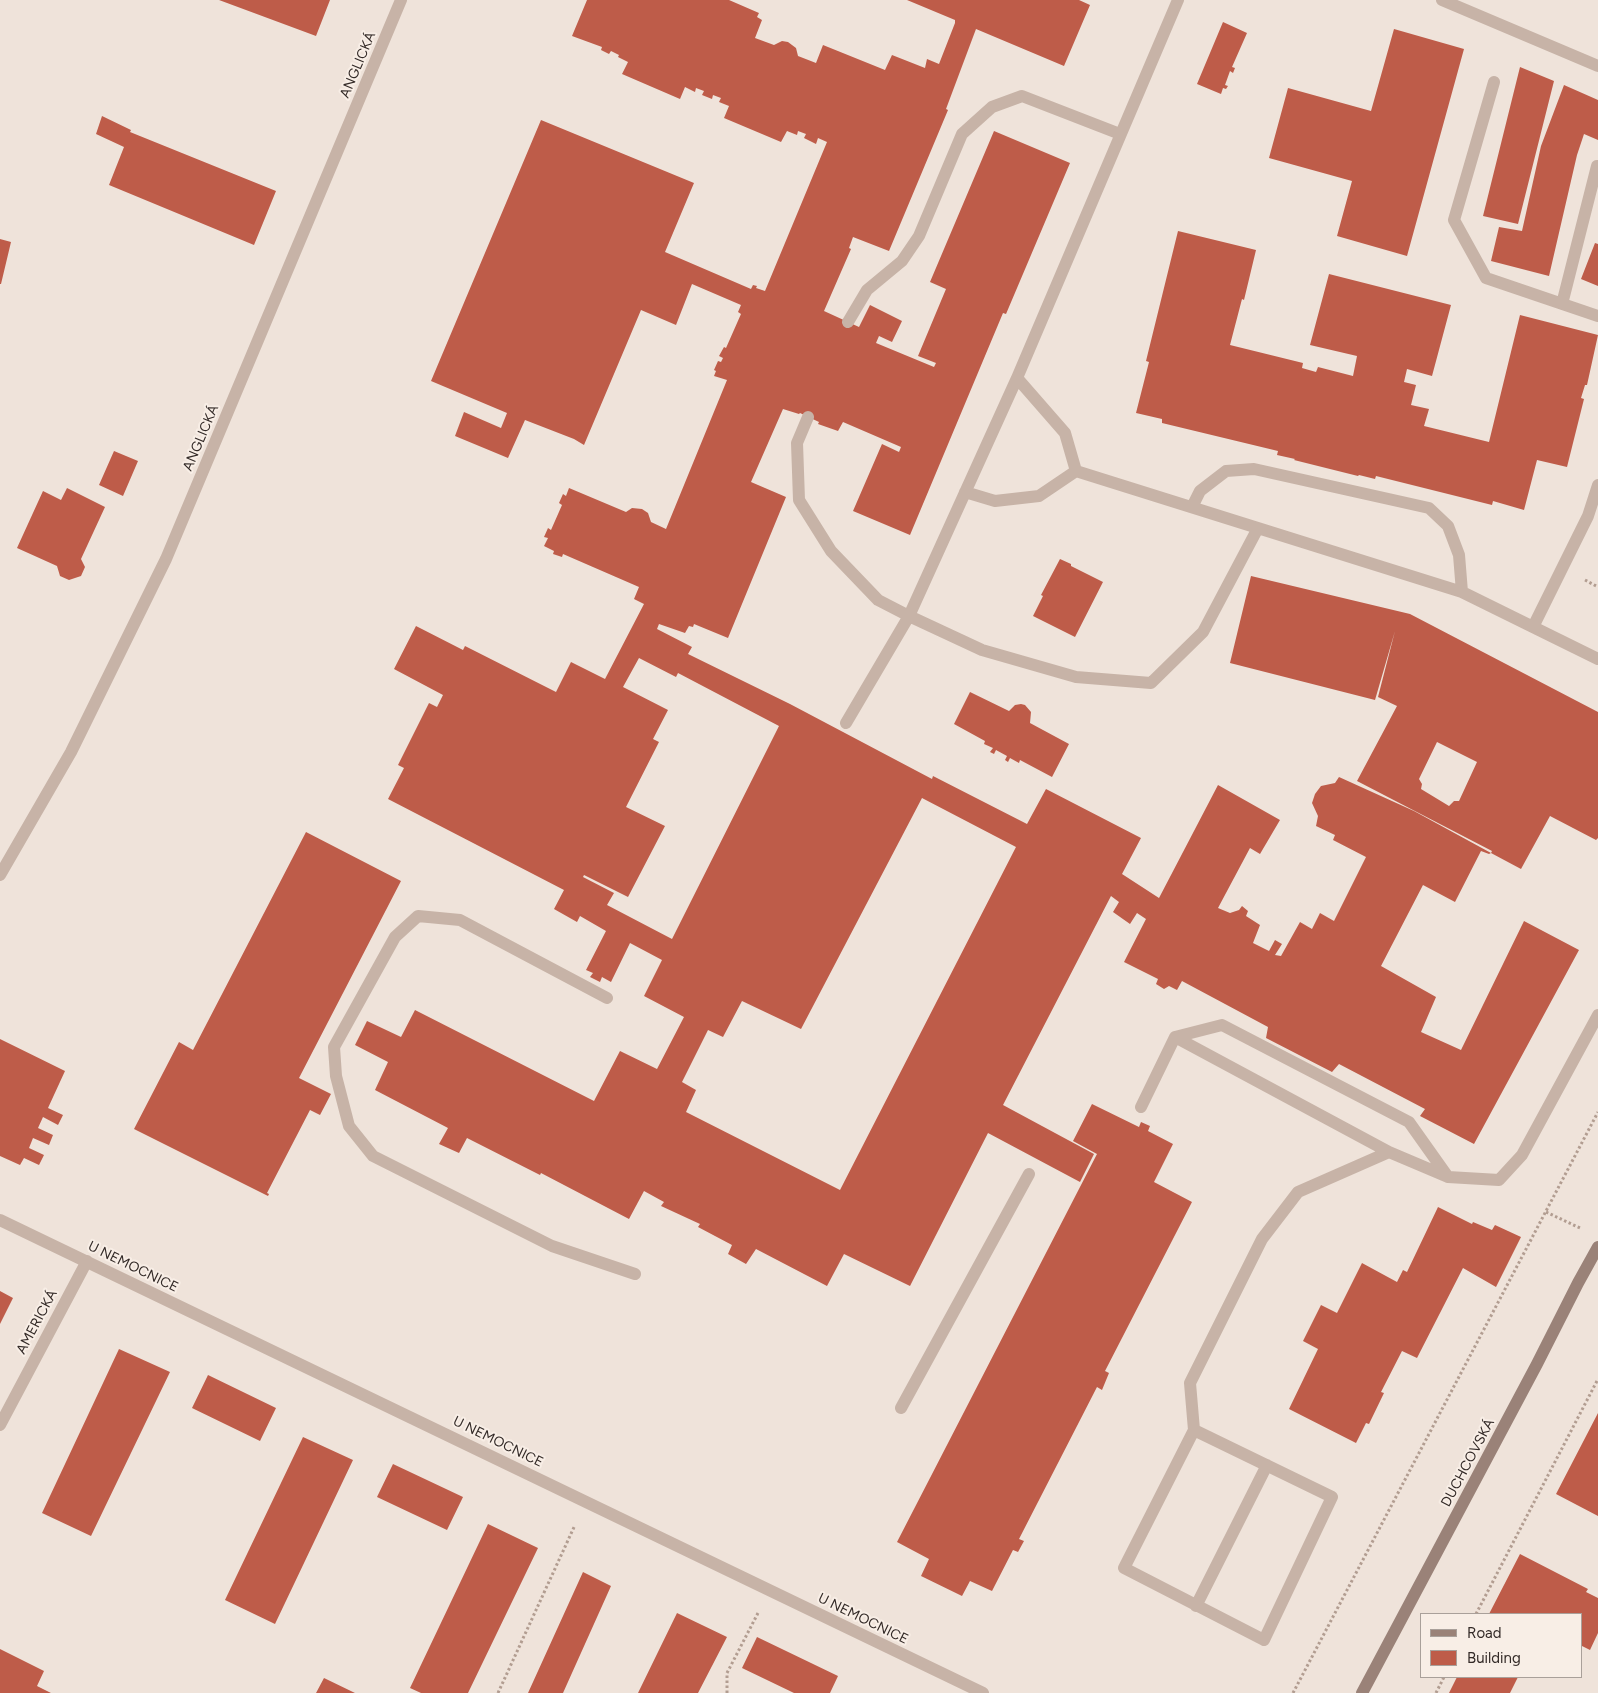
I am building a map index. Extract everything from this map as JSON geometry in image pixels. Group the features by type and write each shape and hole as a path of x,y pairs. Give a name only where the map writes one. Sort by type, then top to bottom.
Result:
{"street":[{"name":"ANGLICKÁ","path":"0,875 71,752 166,559 401,0"},
{"path":"846,724 909,616 966,492 1017,378 1178,0"},
{"path":"1442,0 1598,66"},
{"path":"1494,82 1454,220 1486,278 1598,316"},
{"path":"848,322 866,290 902,261 919,236 962,134 992,107 1022,96 1120,134"},
{"path":"1562,304 1596,166 1598,166"},
{"path":"1017,378 1065,433 1076,470"},
{"path":"808,417 797,443 798,500 831,551 878,600 982,650 1076,678 1151,683 1203,632 1258,528"},
{"path":"1192,507 1200,491 1226,470 1254,469 1429,508 1448,526 1459,555 1462,592"},
{"path":"966,492 994,501 1039,496 1076,470"},
{"path":"1076,470 1462,592 1598,659"},
{"path":"1533,627 1588,516 1598,486"},
{"path":"606,998 460,920 418,916 395,937 334,1047 336,1076 349,1126 373,1156 552,1246 634,1274"},
{"path":"1175,1038 1389,1152 1448,1177 1499,1180 1522,1155 1598,1015"},
{"path":"1141,1107 1175,1038 1222,1024 1409,1122 1448,1177"},
{"path":"1194,1430 1332,1497 1264,1640 1124,1568 1194,1430 1190,1383 1262,1239 1298,1192 1389,1152"},
{"path":"901,1408 1029,1174"},
{"name":"U NEMOCNICE","path":"0,1220 983,1693"},
{"name":"DUCHCOVSKÁ","path":"1362,1693 1538,1364 1598,1247"},
{"name":"AMERICKÁ","path":"0,1425 87,1261"},
{"path":"1196,1606 1267,1465"}],"path":[{"path":"1294,1693 1598,1112"},
{"path":"1546,1212 1581,1229"},
{"path":"1477,1613 1598,1379"},
{"path":"498,1693 586,1501"},
{"path":"727,1693 727,1674 770,1590"},
{"path":"1436,1693 1444,1678"}],"building":[{"path":"219,0 330,0 316,36"},
{"path":"587,0 729,0 759,13 757,17 762,20 755,38 774,45 782,41 788,42 796,48 798,56 816,63 823,45 885,70 892,55 925,68 927,59 939,64 955,20 907,0 1079,0 1090,5 1064,66 976,29 946,109 948,110 889,251 853,237 849,248 851,249 824,311 859,327 870,305 902,321 892,342 879,336 876,343 934,367 936,363 918,356 946,289 930,282 994,131 1070,163 1006,314 1003,313 910,535 853,511 882,444 899,452 901,447 843,422 838,431 818,424 819,422 800,413 783,409 751,482 786,497 728,638 694,624 693,627 689,626 685,633 659,624 657,629 692,647 688,654 790,704 932,779 933,776 1027,824 1046,789 1141,838 1122,874 1159,898 1218,785 1280,820 1260,854 1250,848 1218,908 1230,913 1239,910 1242,906 1248,911 1246,916 1260,925 1253,943 1269,951 1275,940 1282,944 1275,955 1281,956 1300,922 1312,929 1320,913 1334,921 1366,857 1333,840 1335,835 1316,826 1318,816 1312,803 1315,794 1321,786 1335,783 1339,777 1414,811 1491,853 1481,851 1455,902 1423,885 1381,966 1436,997 1421,1032 1461,1050 1524,921 1579,950 1474,1144 1420,1116 1425,1109 1339,1064 1332,1072 1266,1038 1268,1027 1182,981 1177,990 1169,986 1164,989 1156,984 1158,979 1124,962 1146,919 1137,913 1130,924 1113,912 1119,902 1111,896 1003,1105 1094,1154 1080,1182 988,1133 910,1286 844,1254 827,1286 756,1249 746,1264 728,1254 732,1245 698,1227 700,1224 661,1206 664,1202 644,1191 629,1219 541,1173 540,1175 467,1138 459,1153 439,1144 448,1128 375,1090 388,1062 355,1045 367,1021 401,1037 415,1010 594,1101 620,1051 657,1069 684,1017 644,996 662,960 630,943 611,982 602,977 600,982 590,977 593,973 586,970 606,931 580,916 577,922 554,909 564,890 388,799 404,768 398,765 429,703 437,707 443,695 394,669 416,626 463,650 465,646 556,692 571,662 605,679 644,604 634,599 639,587 563,554 562,557 553,554 554,551 544,546 548,538 544,537 548,528 551,530 562,505 559,503 563,494 566,496 569,488 626,512 632,508 642,509 648,513 651,522 666,529 727,380 714,376 716,371 714,370 718,361 721,362 723,358 719,356 724,347 726,348 741,314 738,312 741,305 692,284 676,325 641,310 584,445 574,439 525,420 508,458 455,436 464,412 501,428 507,413 431,381 541,120 694,183 665,252 751,289 753,285 765,291 827,142 818,138 816,144 804,138 806,134 798,131 797,135 787,131 781,142 724,118 729,106 719,102 721,98 713,95 712,99 702,95 704,91 696,88 695,92 685,87 680,99 622,74 628,62 618,57 619,55 611,51 609,54 601,50 602,47 572,36","holes":["639,658 676,677 678,673 779,726 672,939 607,905 614,893 583,877 584,875 628,897 665,826 626,807 659,742 653,739 668,710 623,687","922,798 1016,847 840,1190 686,1112 696,1090 682,1082 708,1030 723,1037 742,1001 801,1029"]},
{"path":"1223,22 1247,33 1232,67 1235,68 1233,73 1230,71 1225,85 1228,86 1226,89 1223,88 1221,94 1197,84"},
{"path":"1394,29 1464,49 1407,256 1337,236 1352,181 1269,158 1288,88 1371,111"},
{"path":"1520,67 1554,81 1518,224 1483,216"},
{"path":"1564,85 1598,100 1598,140 1584,134 1577,155 1549,276 1491,261 1499,227 1522,231 1541,146"},
{"path":"102,116 131,130 130,132 276,191 254,245 109,185 124,147 96,134"},
{"path":"1178,231 1256,250 1244,300 1242,299 1230,345 1303,363 1302,368 1316,372 1318,367 1353,376 1357,356 1310,345 1329,274 1451,305 1432,376 1407,369 1404,382 1416,385 1411,405 1429,409 1424,426 1489,442 1520,315 1598,335 1587,385 1585,385 1581,398 1584,399 1567,467 1537,460 1524,510 1493,501 1492,505 1376,476 1375,479 1358,476 1294,460 1277,455 1278,451 1162,423 1162,419 1136,413 1149,362 1146,361"},
{"path":"0,239 11,242 1,284 0,284"},
{"path":"1595,243 1598,244 1598,286 1581,279"},
{"path":"114,451 138,461 123,496 99,485"},
{"path":"67,488 105,507 81,559 85,567 81,576 69,580 60,576 57,566 17,548 43,491 61,500"},
{"path":"1060,559 1103,582 1075,637 1033,616 1043,596 1041,595"},
{"path":"1251,576 1410,614 1598,712 1598,838 1596,840 1550,816 1521,869 1491,853 1492,851 1357,781 1397,706 1378,697 1395,631 1375,700 1230,663","holes":["1437,742 1477,762 1459,801 1454,801 1449,806 1421,789 1422,784 1419,779"]},
{"path":"970,692 1009,711 1015,705 1025,705 1031,712 1030,723 1069,744 1052,777 1020,760 1019,763 1010,758 1008,762 1005,760 1007,756 996,750 994,754 990,752 993,748 984,744 985,741 954,724"},
{"path":"306,832 401,881 299,1078 331,1094 320,1115 310,1110 267,1193 269,1194 268,1196 134,1129 179,1042 193,1050"},
{"path":"0,1039 65,1071 48,1108 63,1115 58,1125 43,1117 38,1128 53,1135 49,1145 33,1138 29,1148 44,1155 39,1165 24,1158 20,1165 0,1156"},
{"path":"1092,1104 1139,1127 1141,1122 1150,1126 1148,1131 1173,1144 1154,1182 1192,1202 1105,1371 1109,1373 1102,1390 1097,1387 1019,1539 1024,1541 1018,1552 1013,1550 992,1591 970,1581 962,1596 921,1576 929,1559 897,1542 1097,1154 1073,1141"},
{"path":"1438,1207 1472,1224 1473,1222 1492,1230 1495,1225 1521,1237 1496,1287 1463,1268 1417,1358 1402,1351 1381,1392 1384,1393 1369,1424 1366,1423 1356,1443 1289,1409 1318,1349 1303,1341 1321,1305 1337,1313 1362,1263 1397,1282 1403,1270 1407,1272"},
{"path":"0,1291 13,1298 0,1324"},
{"path":"119,1349 170,1372 91,1536 42,1513"},
{"path":"208,1375 276,1408 260,1441 192,1408"},
{"path":"1598,1413 1598,1516 1556,1494"},
{"path":"303,1437 353,1460 275,1624 225,1600"},
{"path":"393,1464 463,1497 447,1530 377,1497"},
{"path":"488,1524 538,1548 468,1693 421,1693 410,1688"},
{"path":"1520,1554 1588,1589 1586,1592 1598,1598 1598,1633 1590,1650 1583,1646 1583,1613 1490,1613"},
{"path":"583,1572 611,1586 563,1693 528,1693"},
{"path":"677,1613 727,1637 698,1693 638,1693"},
{"path":"757,1637 838,1676 830,1693 794,1693 742,1668"},
{"path":"0,1649 44,1671 37,1686 51,1693 0,1693"},
{"path":"324,1678 355,1693 316,1693"},
{"path":"1456,1678 1518,1678 1510,1693 1449,1693"}]}
